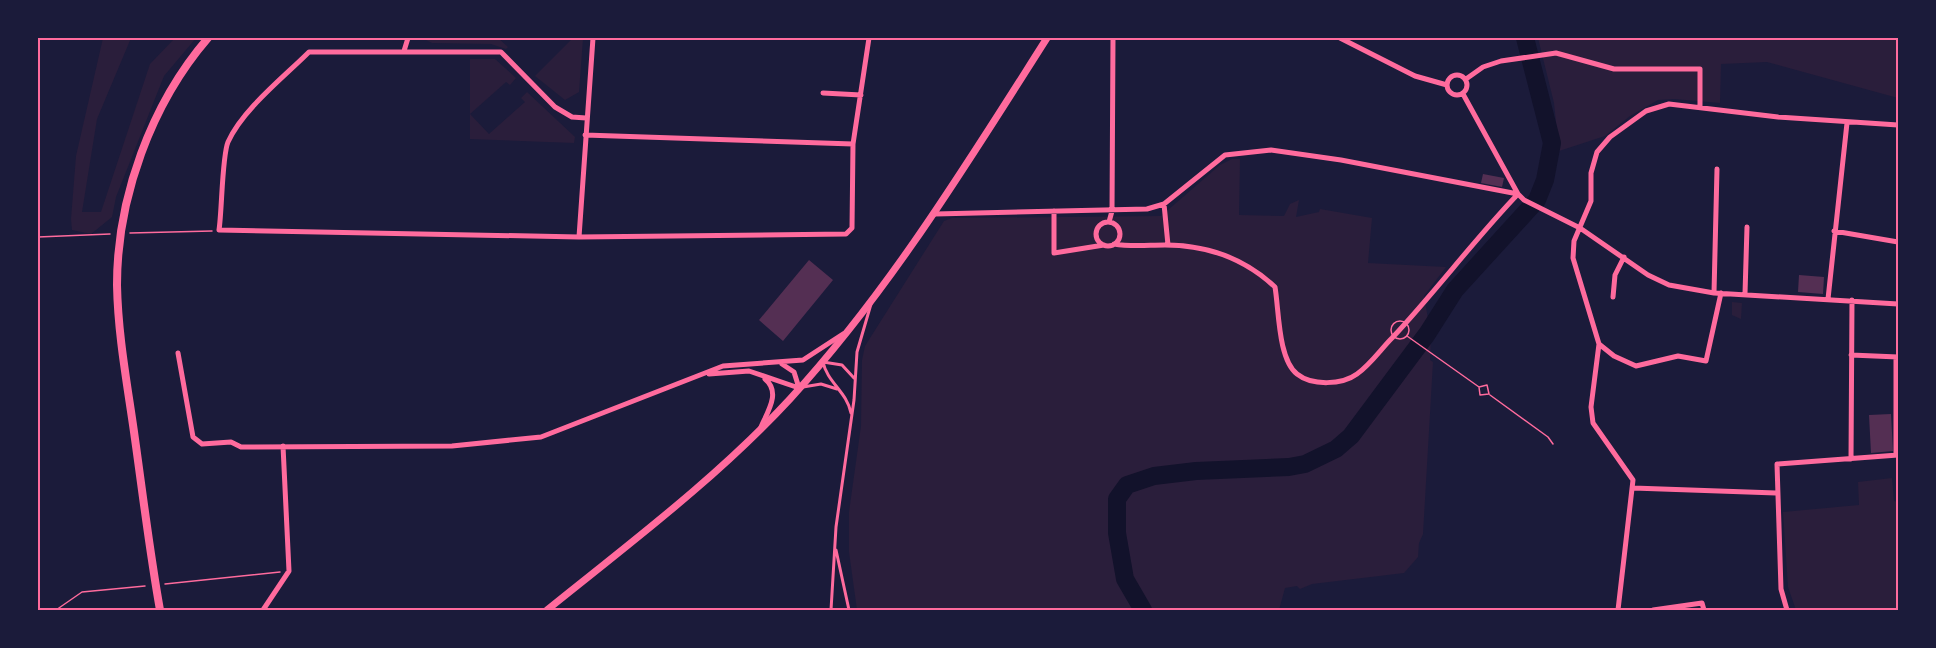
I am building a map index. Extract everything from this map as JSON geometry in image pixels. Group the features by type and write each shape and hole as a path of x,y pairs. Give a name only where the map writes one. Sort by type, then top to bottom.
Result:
{"main road":[{"path":"159,607 119,319 117,285 120,245 134,175 155,121 175,85 208,38"}],"street":[{"path":"404,51 408,38"},
{"path":"579,237 593,38"},
{"path":"586,118 572,117 555,107 501,52 309,52 262,98 228,143 219,230 579,237 848,233 852,228 853,144 869,38"},
{"path":"547,610 694,490 759,430 823,362 935,214 1047,38"},
{"path":"1109,222 1112,211 1113,38"},
{"path":"1340,38 1415,76 1447,85 1452,94 1463,94"},
{"path":"1466,79 1484,67 1515,58 1561,52 1597,66 1614,69 1700,69 1700,106"},
{"path":"1447,85 1454,75 1466,79"},
{"path":"1463,94 1467,87 1466,79"},
{"path":"823,93 861,95"},
{"path":"1463,94 1518,194 1524,200 1580,228 1648,275 1669,285 1714,293 1899,304"},
{"path":"1618,610 1633,480 1593,423 1590,407 1599,344 1573,258 1574,241 1591,201 1591,173 1597,152 1610,137 1654,106 1669,104 1847,123 1899,125"},
{"path":"1828,298 1847,123"},
{"path":"585,135 853,144"},
{"path":"935,214 1147,209 1164,204 1225,155 1271,150 1341,160 1518,194"},
{"path":"1714,293 1717,169"},
{"path":"1054,211 1054,253 1114,244 1196,246 1219,251 1267,280 1275,287 1283,350 1295,373 1306,380 1329,383 1358,373 1406,323 1473,241 1518,194"},
{"path":"1164,204 1168,245"},
{"path":"1104,245 1098,240 1097,230 1102,224 1109,222 1116,225 1120,231 1119,238 1114,244"},
{"path":"1745,294 1747,227"},
{"path":"1834,231 1899,242"},
{"path":"1613,297 1615,275 1624,257"},
{"path":"1599,344 1614,356 1636,366 1678,356 1706,361 1721,293"},
{"path":"1851,459 1852,300"},
{"path":"178,352 193,437 202,444 231,442 241,447 452,446 541,437 630,400 699,377 729,364 803,360 847,332"},
{"path":"1787,610 1781,589 1776,493 1777,464 1897,454 1898,357 1851,355"},
{"path":"767,362 784,364 791,369 799,388"},
{"path":"699,377 736,370 759,374 786,386 799,388"},
{"path":"759,374 770,383 773,392 759,430"},
{"path":"263,610 290,571 283,446"},
{"path":"1633,488 1776,493"},
{"path":"1653,610 1702,603 1704,610"}],"lane":[{"path":"831,610 835,546 856,381 857,347 874,297"},
{"path":"852,414 843,394 827,376 823,362 844,366 856,381"},
{"path":"799,388 825,384 843,394"},
{"path":"835,546 849,610"}],"path":[{"path":"1407,336 1479,387 1480,395 1489,394"},
{"path":"1479,387 1487,385 1489,394 1548,437 1553,444"},
{"path":"160,584 290,571"},
{"path":"56,610 82,592 152,585"}],"shaded area":[{"path":"103,38 131,38 97,119 82,212 101,212 150,64 175,38 196,38 164,76 116,197 112,217 91,234 72,230 71,219 76,156"},
{"path":"422,38 498,38 508,47 506,49 491,44 432,43"},
{"path":"573,38 583,38 579,92 565,100 535,76"},
{"path":"1538,38 1898,38 1898,98 1767,62 1721,64 1720,103 1658,100 1630,116 1605,136 1559,151 1554,103"},
{"path":"470,59 495,59 516,78 510,85 506,82 470,114"},
{"path":"527,92 575,137 574,143 470,139 470,114 489,134 525,102 521,98"},
{"path":"1232,159 1240,159 1239,215 1284,216 1290,204 1299,200 1296,217 1319,212 1320,209 1372,218 1368,263 1446,267 1424,296 1431,336 1430,360 1433,362 1423,534 1419,543 1418,557 1404,573 1312,584 1300,589 1297,586 1285,588 1279,610 857,610 849,552 849,512 861,426 862,360 865,346 944,221 952,218 1161,216 1220,165"},
{"path":"1732,302 1742,303 1741,319 1732,315"},
{"path":"1892,478 1894,501 1898,502 1898,610 1796,610 1788,587 1783,512 1859,505 1858,482"}],"building":[{"path":"1483,174 1504,178 1502,187 1481,183"},
{"path":"809,260 833,280 783,341 759,320"},
{"path":"1799,275 1824,277 1823,294 1798,292"},
{"path":"1891,414 1893,451 1871,453 1869,415"}],"waterway":[{"path":"1143,610 1125,579 1117,533 1117,499 1127,485 1154,476 1196,471 1289,467 1305,464 1336,449 1351,436 1427,334 1455,290 1537,200 1545,180 1552,143 1525,38"}]}
